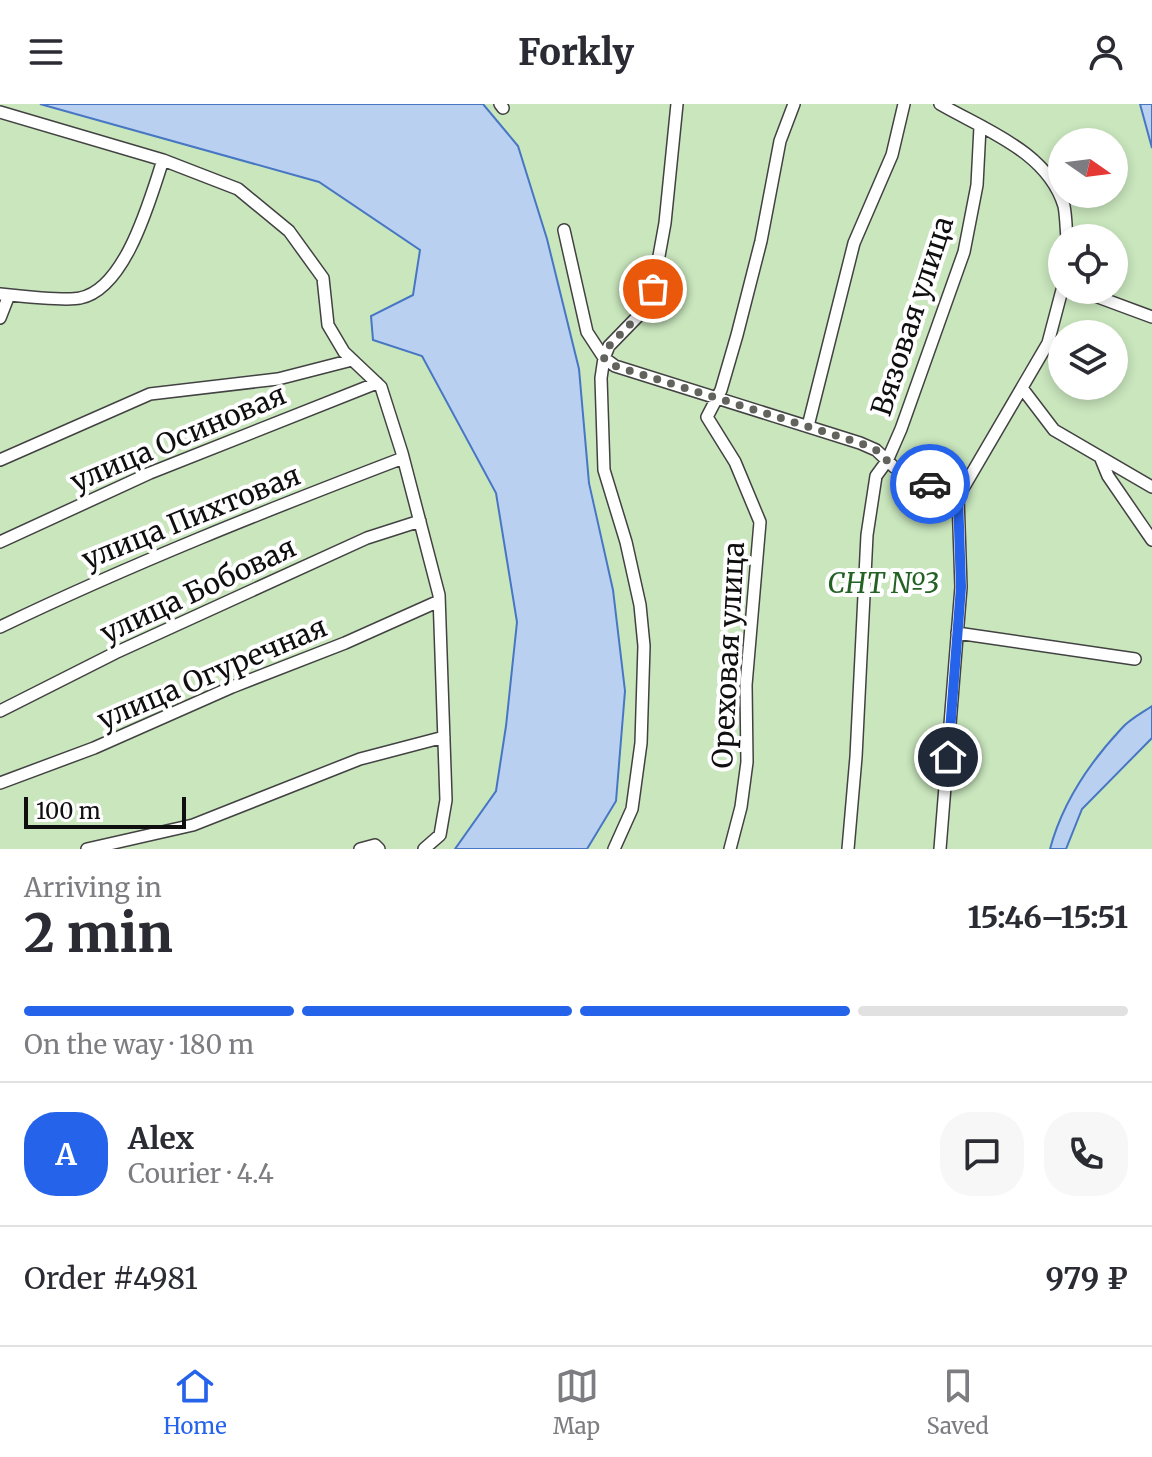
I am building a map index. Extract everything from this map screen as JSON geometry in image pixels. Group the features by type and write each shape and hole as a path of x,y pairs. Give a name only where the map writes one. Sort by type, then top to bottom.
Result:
{"street":[{"path":"614,849 632,809 634,796 641,743 644,646 635,580 604,470 601,378 609,346 645,309 653,289 665,223 677,104"},
{"name":"Ореховая улица","path":"730,849 741,807 747,762 746,685 760,522 735,462 707,417 717,397 737,335 761,241 780,141 794,104"},
{"path":"808,426 854,243 892,155 904,104"},
{"path":"940,104 1016,147 1048,174 1064,207 1066,224"},
{"path":"0,112 163,160 238,189 289,231 323,278 328,325 344,352 381,387 403,458 439,601 446,800 440,835 424,849"},
{"name":"Вязовая улица","path":"848,849 867,535 876,476 887,461 964,252 977,185 980,127"},
{"path":"0,318 4,294 81,298 107,285 140,230 163,160"},
{"path":"564,230 587,332 604,358 615,366 860,443 876,450 894,467 958,497"},
{"path":"940,849 961,587 958,497 1048,343 1058,304"},
{"path":"1117,304 1152,317"},
{"path":"0,460 150,394 278,379 352,360"},
{"name":"улица Осиновая","path":"0,542 150,473 377,383"},
{"path":"1022,388 1054,430 1152,487"},
{"name":"улица Пихтовая","path":"0,627 88,585 297,498 403,458"},
{"path":"1101,458 1108,476 1152,540"},
{"name":"улица Бобовая","path":"0,711 115,653 353,545 420,521"},
{"name":"улица Огуречная","path":"0,783 94,748 439,601"},
{"path":"957,633 1135,659"},
{"path":"87,849 193,825 360,759 444,737"},
{"path":"360,849 375,845 379,849"}],"green space":[{"path":"0,104 40,104 319,182 420,250 413,295 371,316 422,356 496,493 517,622 496,791 455,849 0,849"},
{"name":"СНТ №3","path":"483,104 1140,104 1152,148 1152,849 587,849 616,801 625,691 613,590 518,147"}],"water":[{"path":"40,104 483,104 518,146 547,239 579,369 589,483 613,590 625,691 616,801 587,849 455,849 496,791 517,622 496,493 422,356 373,340 371,316 413,295 420,250 319,182"},
{"path":"1140,104 1152,104 1152,148"},
{"path":"1152,706 1152,738 1082,809 1066,849 1050,849 1062,816 1088,769 1125,725"}],"way so far":[{"path":"653,289 645,309 609,346 604,358 615,366 860,443 876,450 894,467 930,484"}],"route":[{"path":"930,484 958,497 961,587 948,757"}]}
